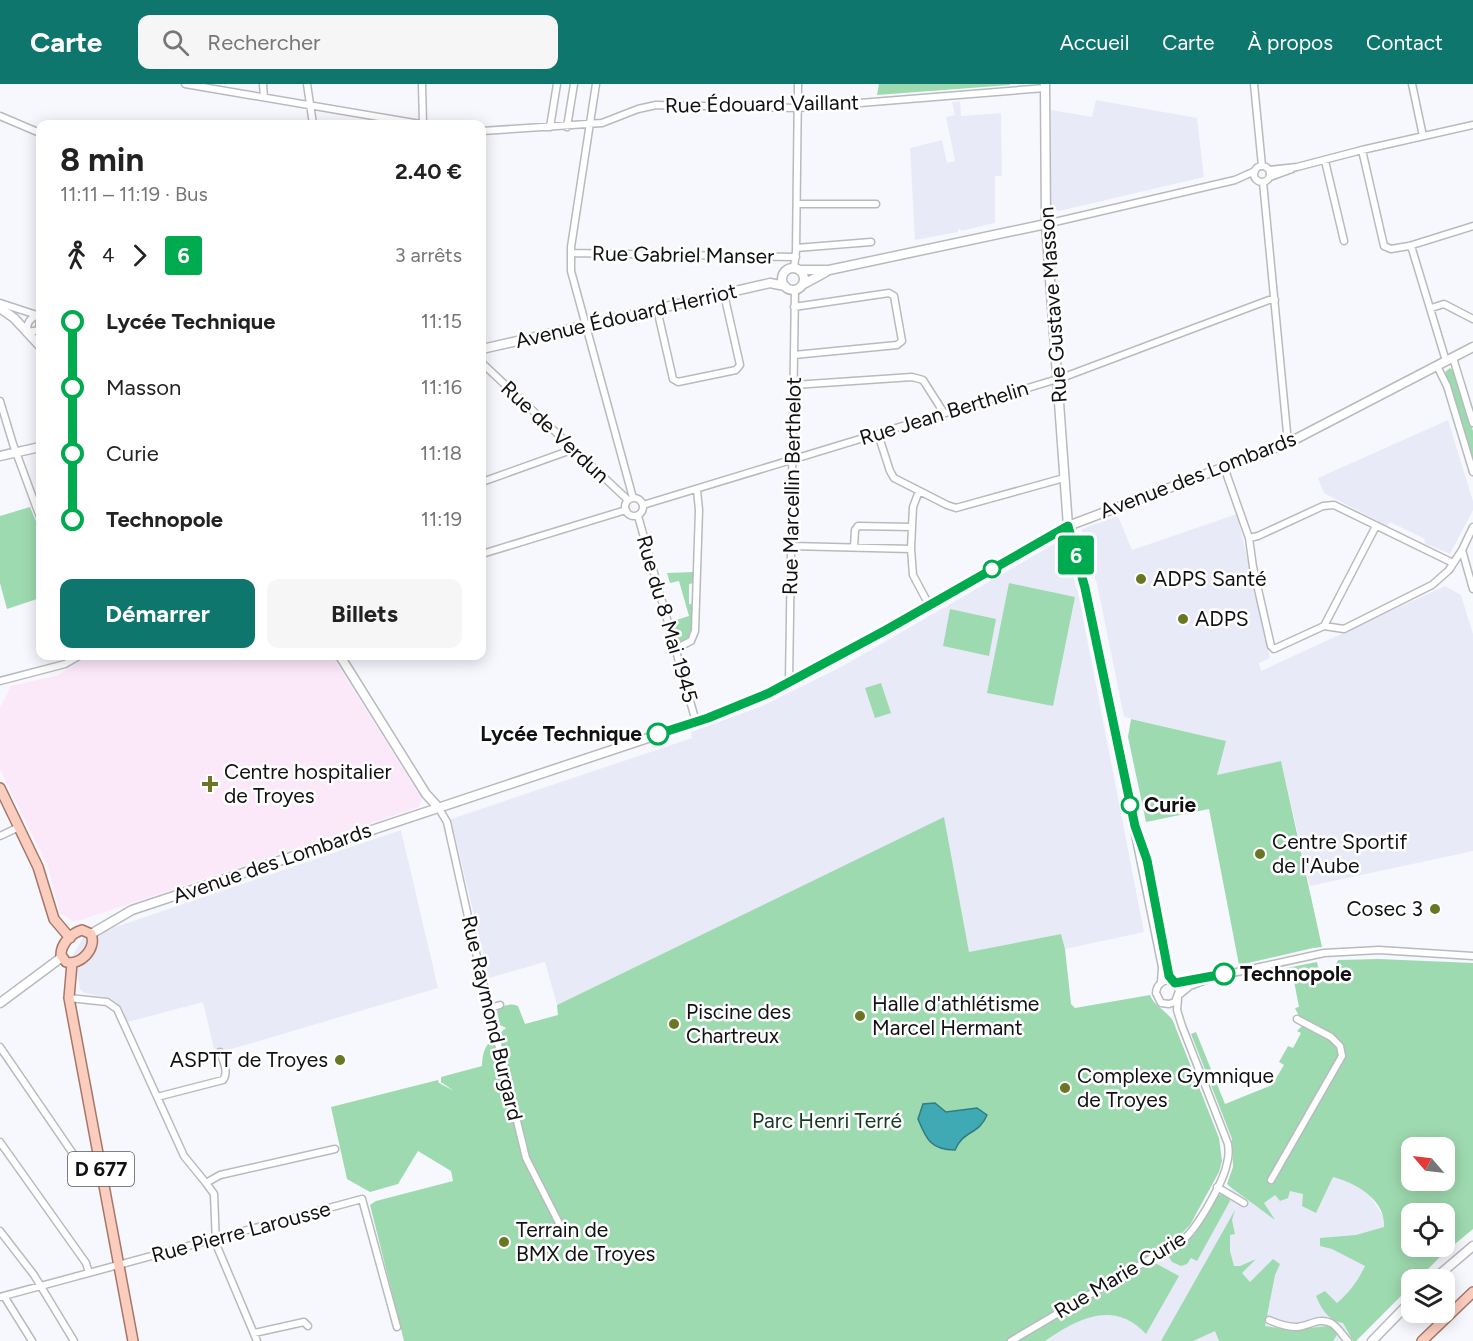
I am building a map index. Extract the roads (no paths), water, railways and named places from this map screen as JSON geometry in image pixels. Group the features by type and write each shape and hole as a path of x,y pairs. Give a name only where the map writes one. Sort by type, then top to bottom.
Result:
{"main road":[{"path":"0,788 38,867 54,919 70,938"},
{"path":"82,930 91,934 92,946 80,962 66,962 62,957 62,948 70,938 82,930"},
{"name":"D 677","path":"72,963 69,998 134,1341"},
{"path":"1422,1341 1473,1292"}],"street":[{"path":"185,84 398,120"},
{"path":"263,84 264,98"},
{"path":"307,84 313,120"},
{"path":"421,120 422,84"},
{"path":"550,127 557,84"},
{"path":"567,127 574,84"},
{"path":"596,84 571,253 571,271 631,499"},
{"path":"793,270 796,257 798,84"},
{"path":"1254,84 1267,171 1263,182 1288,443"},
{"path":"1412,84 1423,136"},
{"name":"Rue Édouard Vaillant","path":"486,131 590,125 656,105 798,108 1045,86"},
{"name":"Rue Gustave Masson","path":"1045,86 1046,224 1068,526"},
{"path":"0,116 36,131"},
{"path":"1235,180 1255,171 1297,167 1473,125"},
{"path":"1362,150 1384,246 1391,249 1409,246 1473,226"},
{"path":"1325,161 1344,241"},
{"path":"1255,171 1256,179"},
{"path":"829,270 798,287 790,289 785,286 783,277 793,270 829,270 1046,224 1235,180 1256,179 1263,182"},
{"path":"797,204 876,204"},
{"path":"796,248 871,242"},
{"path":"1409,246 1473,423"},
{"name":"Rue Gabriel Manser","path":"571,253 796,257"},
{"path":"793,270 804,279 798,287"},
{"name":"Avenue Édouard Herriot","path":"486,348 770,283 793,270"},
{"name":"Avenue Édouard Herriot","path":"770,283 785,286"},
{"name":"Rue Marcellin Berthelot","path":"789,682 794,307 798,287"},
{"path":"794,307 889,293 894,296 902,341 897,345 794,355"},
{"path":"657,309 673,380 678,382 736,370 740,365 724,294"},
{"name":"Rue Jean Berthelin","path":"643,505 1057,379 1269,300 1275,300"},
{"path":"0,303 36,314"},
{"path":"1431,308 1444,304 1473,319"},
{"path":"0,308 14,318 36,342"},
{"path":"27,332 30,318 36,316"},
{"path":"27,332 36,331"},
{"name":"Avenue des Lombards","path":"91,934 132,910 696,722 769,693 822,666 1068,526 1288,443 1473,347"},
{"path":"1437,366 1447,386 1473,472"},
{"name":"Rue de Verdun","path":"486,367 631,499"},
{"path":"794,385 912,377 923,380 944,413"},
{"path":"0,401 36,506"},
{"path":"878,434 894,478 956,508 1064,478"},
{"path":"0,456 36,448"},
{"path":"486,481 574,449"},
{"path":"1224,468 1249,538 1255,579 1271,646 1274,649 1324,626 1344,629 1432,585 1453,563 1473,527"},
{"path":"675,649 691,640 695,631 699,510 697,490"},
{"path":"919,491 913,507 911,549 913,575 929,605"},
{"path":"631,499 639,499 643,505 642,513 638,516 629,515 626,510 626,505 631,499"},
{"path":"1249,538 1323,506 1334,505 1453,563"},
{"path":"486,553 626,510"},
{"name":"Rue du 8 Mai 1945","path":"638,516 696,722"},
{"path":"854,547 855,530 858,526 912,527"},
{"path":"1068,526 1085,588 1162,967 1161,983 1156,993 1158,1000 1165,1004 1172,1004 1190,986 1214,977"},
{"path":"1324,626 1376,526"},
{"path":"791,546 911,549"},
{"path":"1462,550 1473,589"},
{"path":"0,681 65,664 72,660"},
{"path":"342,660 426,794 438,807"},
{"name":"Rue Raymond Burgard","path":"438,807 447,822 526,1158 560,1225"},
{"path":"1135,826 1147,860 1169,976 1179,988 1179,997"},
{"path":"0,836 19,827"},
{"path":"1161,983 1214,977 1324,953 1379,950 1473,956"},
{"path":"0,1003 62,957"},
{"name":"Rue Marie Curie","path":"1011,1341 1184,1239 1194,1229 1217,1187 1228,1163 1228,1144 1178,1016 1179,997"},
{"path":"69,998 99,1000 114,1006 125,1025 184,1156 214,1194 216,1244 257,1341"},
{"name":"Rue Marie Curie","path":"1165,1004 1182,1026"},
{"path":"490,1008 500,1005"},
{"path":"1272,1180 1342,1056 1340,1046 1331,1037 1297,1019"},
{"path":"0,1047 89,1177 97,1182 104,1181"},
{"path":"157,1097 222,1080 226,1070 220,1052"},
{"path":"0,1142 86,1263 89,1273"},
{"path":"206,1183 220,1174 335,1149"},
{"path":"1217,1187 1244,1203"},
{"name":"Rue Pierre Larousse","path":"119,1264 362,1199 397,1327"},
{"path":"0,1231 40,1286 74,1341"},
{"path":"1446,1269 1473,1246"},
{"path":"32,1341 2,1296 119,1264"},
{"path":"1372,1341 1401,1311"},
{"path":"1269,1320 1282,1326 1300,1327 1325,1321 1333,1324 1348,1341"},
{"path":"254,1333 304,1322 308,1326"}],"water":[{"path":"935,1103 946,1112 977,1108 987,1115 980,1126 962,1139 955,1150 940,1148 930,1142 918,1119 923,1104"}],"place":[{"name":"ADPS Santé","path":"1141,579"},
{"name":"ADPS","path":"1183,619"},
{"name":"Lycée Technique","path":"658,734"},
{"name":"Centre hospitalier de Troyes","path":"210,784"},
{"name":"Curie","path":"1130,805"},
{"name":"Centre Sportif de l'Aube","path":"1260,854"},
{"name":"Cosec 3","path":"1435,909"},
{"name":"Technopole","path":"1224,974"},
{"name":"Halle d'athlétisme Marcel Hermant","path":"860,1016"},
{"name":"Piscine des Chartreux","path":"674,1024"},
{"name":"ASPTT de Troyes","path":"340,1060"},
{"name":"Complexe Gymnique de Troyes","path":"1065,1088"},
{"name":"Terrain de BMX de Troyes","path":"504,1242"}],"park label":[{"name":"Parc Henri Terré","path":"827,1121"}]}
